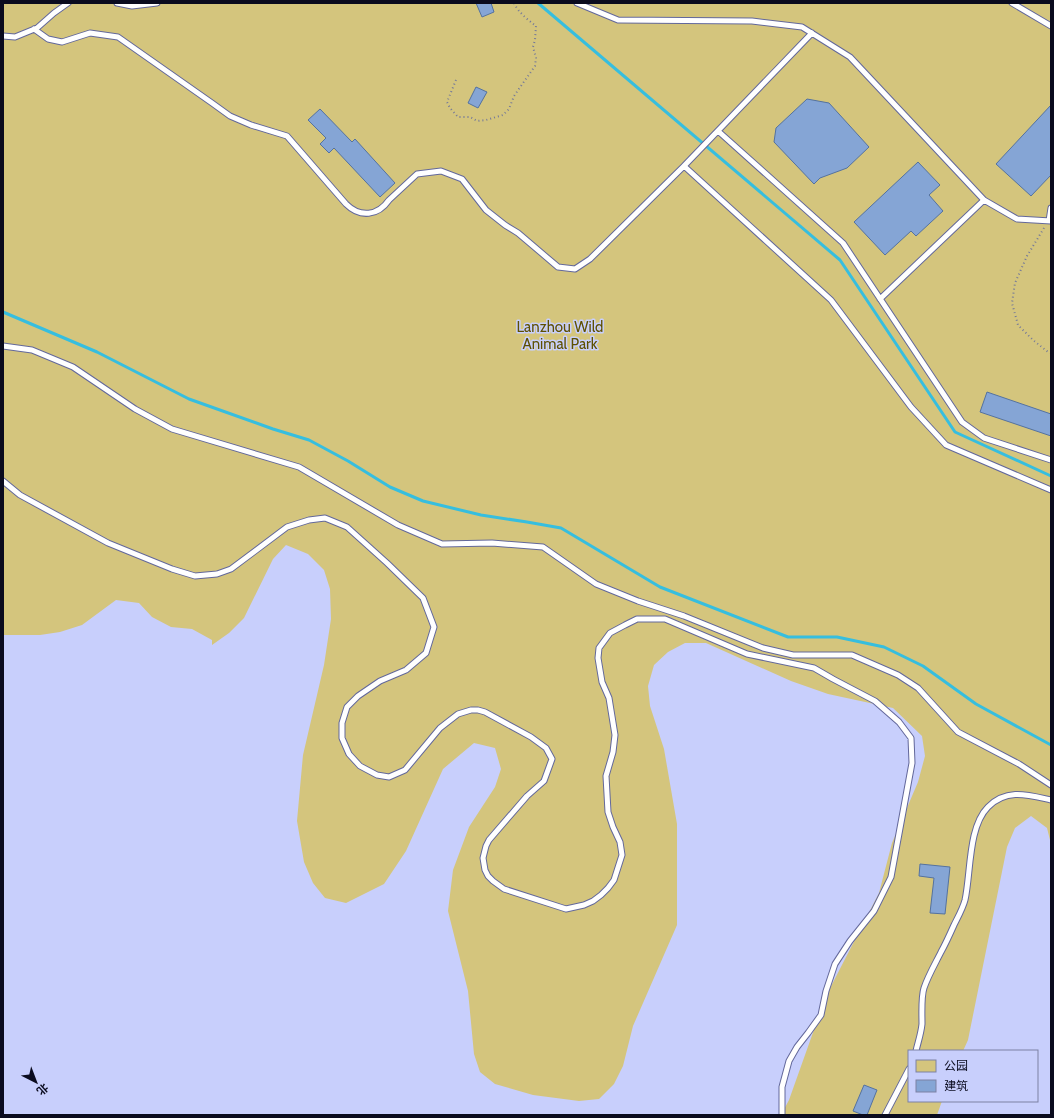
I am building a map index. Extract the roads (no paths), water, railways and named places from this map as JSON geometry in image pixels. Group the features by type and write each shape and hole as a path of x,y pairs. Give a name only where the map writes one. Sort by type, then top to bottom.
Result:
{"lane":[{"path":"3,36 15,37 34,29 68,3"},
{"path":"117,3 132,6 157,3"},
{"path":"577,3 618,20 752,21 802,27 850,57 984,200 1017,219 1050,221 1051,208"},
{"path":"1012,3 1051,26"},
{"path":"34,29 48,39 62,42 90,33 118,37 230,116 251,125 287,136 346,204 355,211 366,214 377,211 386,205 389,200 418,174 441,171 462,179 486,210 558,267 575,269 590,259 684,166 812,33"},
{"path":"718,131 843,243 962,422 984,438 1051,460"},
{"path":"684,166 831,300 911,407 946,445 1051,490"},
{"path":"880,299 984,200"},
{"path":"3,346 32,350 73,367 136,409 172,429 299,466 398,525 442,544 492,543 543,547 596,584 638,601 684,616 763,648 793,655 852,655 898,675 918,688 958,732 1019,764 1051,785"},
{"path":"3,482 20,495 108,543 172,569 195,576 217,574 231,569 287,527 309,520 324,518 347,527 423,598 434,627 426,653 406,670 380,681 358,696 347,707 342,723 342,738 349,754 360,766 377,775 389,777 404,770 440,728 452,718 458,714 471,710 485,712 531,737 546,748 552,759 544,781 527,796 489,840 484,852 484,864 488,876 498,886 566,909 584,905 601,895 614,880 622,856 620,842 608,812 606,776 614,752 615,735 609,698 602,682 598,658 599,648 610,633 637,619 665,619 747,654 814,668 881,706 899,722 911,738 912,763 891,877 874,911 834,964 820,1015 796,1047 789,1061 782,1087 782,1115"},
{"path":"916,1050 922,1026 923,989 965,901 977,823 980,817 994,802 1007,796 1020,794 1051,800"},
{"path":"885,1115 908,1071"}],"waterway":[{"path":"538,3 840,260 955,432 1051,476"},
{"path":"3,312 97,352 189,399 273,429 309,440 348,461 390,487 423,501 481,515 561,528 660,587 788,637 837,637 884,647 923,666 976,704 1051,745"}],"park label":[{"name":"Lanzhou Wild Animal Park","path":"560,336"}]}
